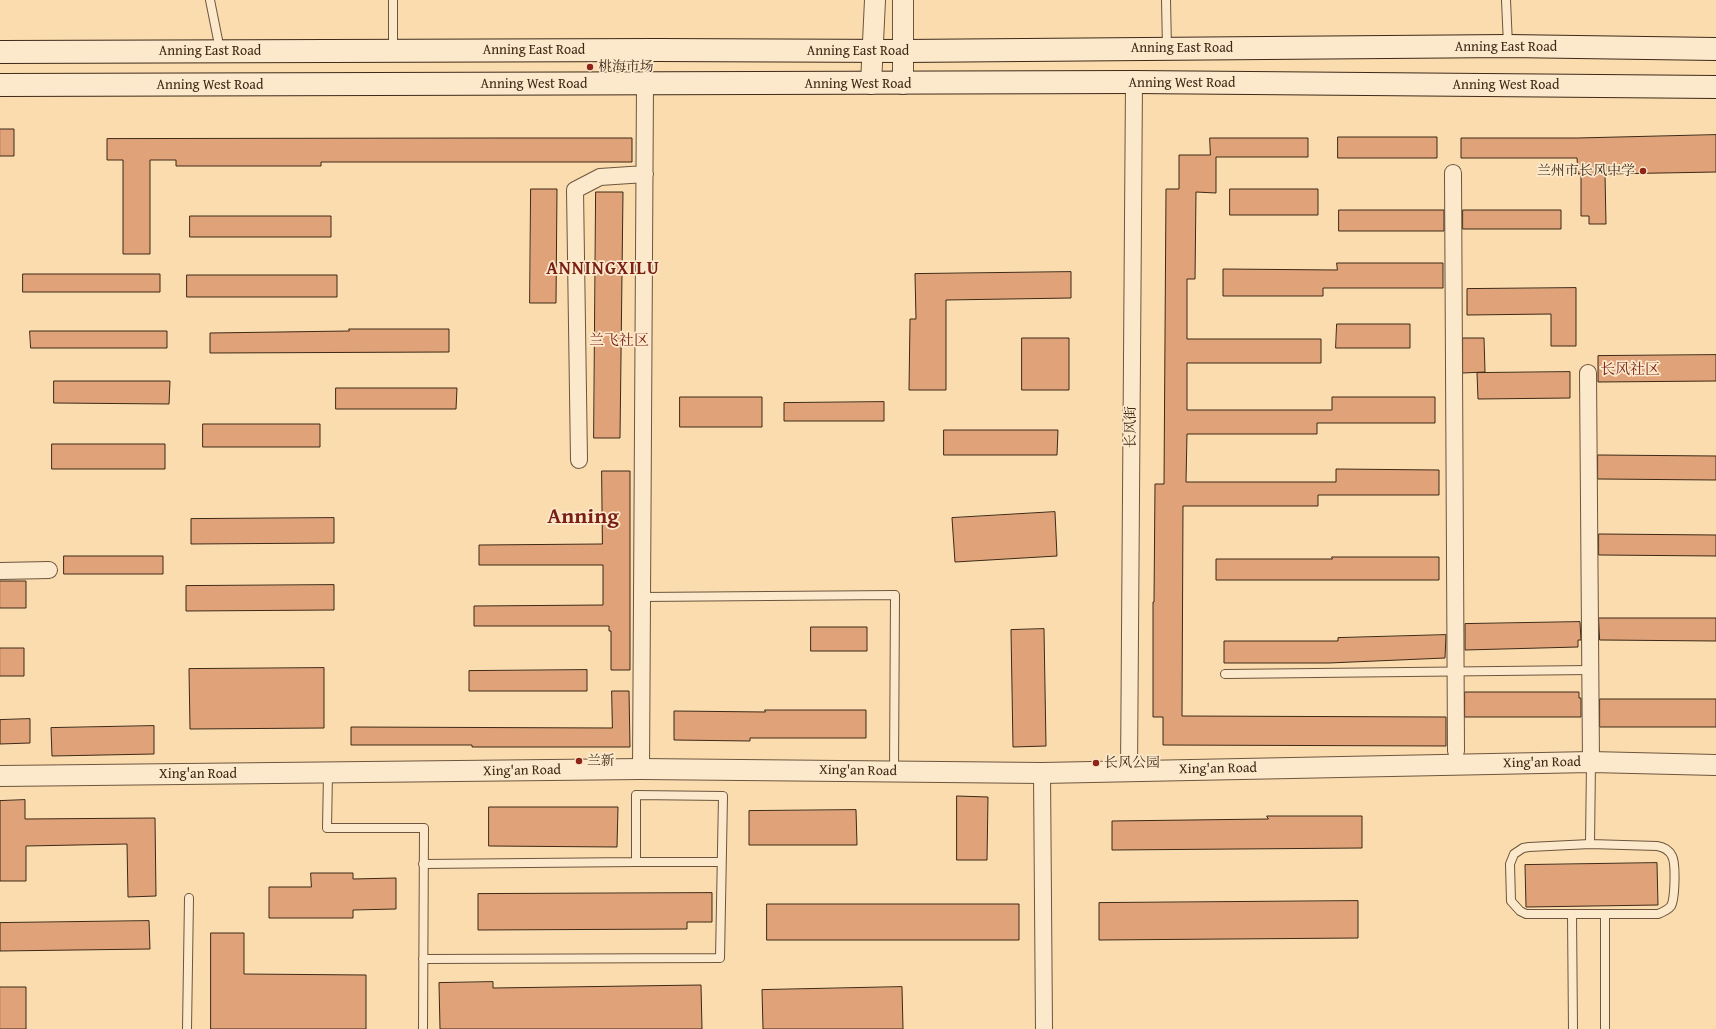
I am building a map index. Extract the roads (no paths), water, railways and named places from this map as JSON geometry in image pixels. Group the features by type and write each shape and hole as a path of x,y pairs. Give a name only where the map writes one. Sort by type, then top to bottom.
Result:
{"main road":[{"name":"Anning East Road","path":"0,52 903,51 1508,46 1716,49"},
{"path":"974,84 967,77 964,67 967,57 976,50"},
{"path":"811,84 818,71 816,57 812,51"},
{"name":"Anning West Road","path":"0,85 974,84 1134,82 1716,87"}],"street":[{"path":"871,84 874,51 875,0"},
{"path":"903,0 904,84"},
{"name":"长风街","path":"1129,771 1134,82"},
{"path":"641,769 645,84"},
{"path":"1453,173 1456,751"},
{"path":"579,460 575,190 600,177 645,174"},
{"path":"1588,373 1591,762"},
{"path":"0,571 49,570"},
{"name":"Xing'an Road","path":"0,776 641,769 1042,773 1591,762 1716,765"},
{"path":"1042,773 1044,1029"}],"lane":[{"path":"210,0 220,51"},
{"path":"393,0 393,51"},
{"path":"1166,0 1167,48"},
{"path":"1506,0 1508,46"},
{"path":"642,597 895,595 894,771"},
{"path":"1225,674 1456,670 1590,670"},
{"path":"1590,844 1591,762"},
{"path":"328,773 327,828 424,828 423,1029"},
{"path":"423,959 720,958 723,796 636,795 636,862"},
{"path":"1590,844 1657,846 1668,850 1674,859 1674,895 1673,901 1667,910 1658,914 1605,914 1526,914 1515,907 1511,901 1512,859 1514,854 1523,848 1590,844"},
{"path":"423,864 721,862"},
{"path":"187,1029 189,898"},
{"path":"1572,914 1573,1029"},
{"path":"1605,914 1605,1029"}],"place":[{"name":"桃海市场","path":"590,67"},
{"name":"兰州市长风中学","path":"1643,171"},
{"name":"兰新","path":"579,761"},
{"name":"长风公园","path":"1096,763"}],"district":[{"name":"ANNINGXILU","path":"603,269"},
{"name":"兰飞社区","path":"619,341"},
{"name":"长风社区","path":"1630,370"},
{"name":"Anning","path":"583,517"}]}
